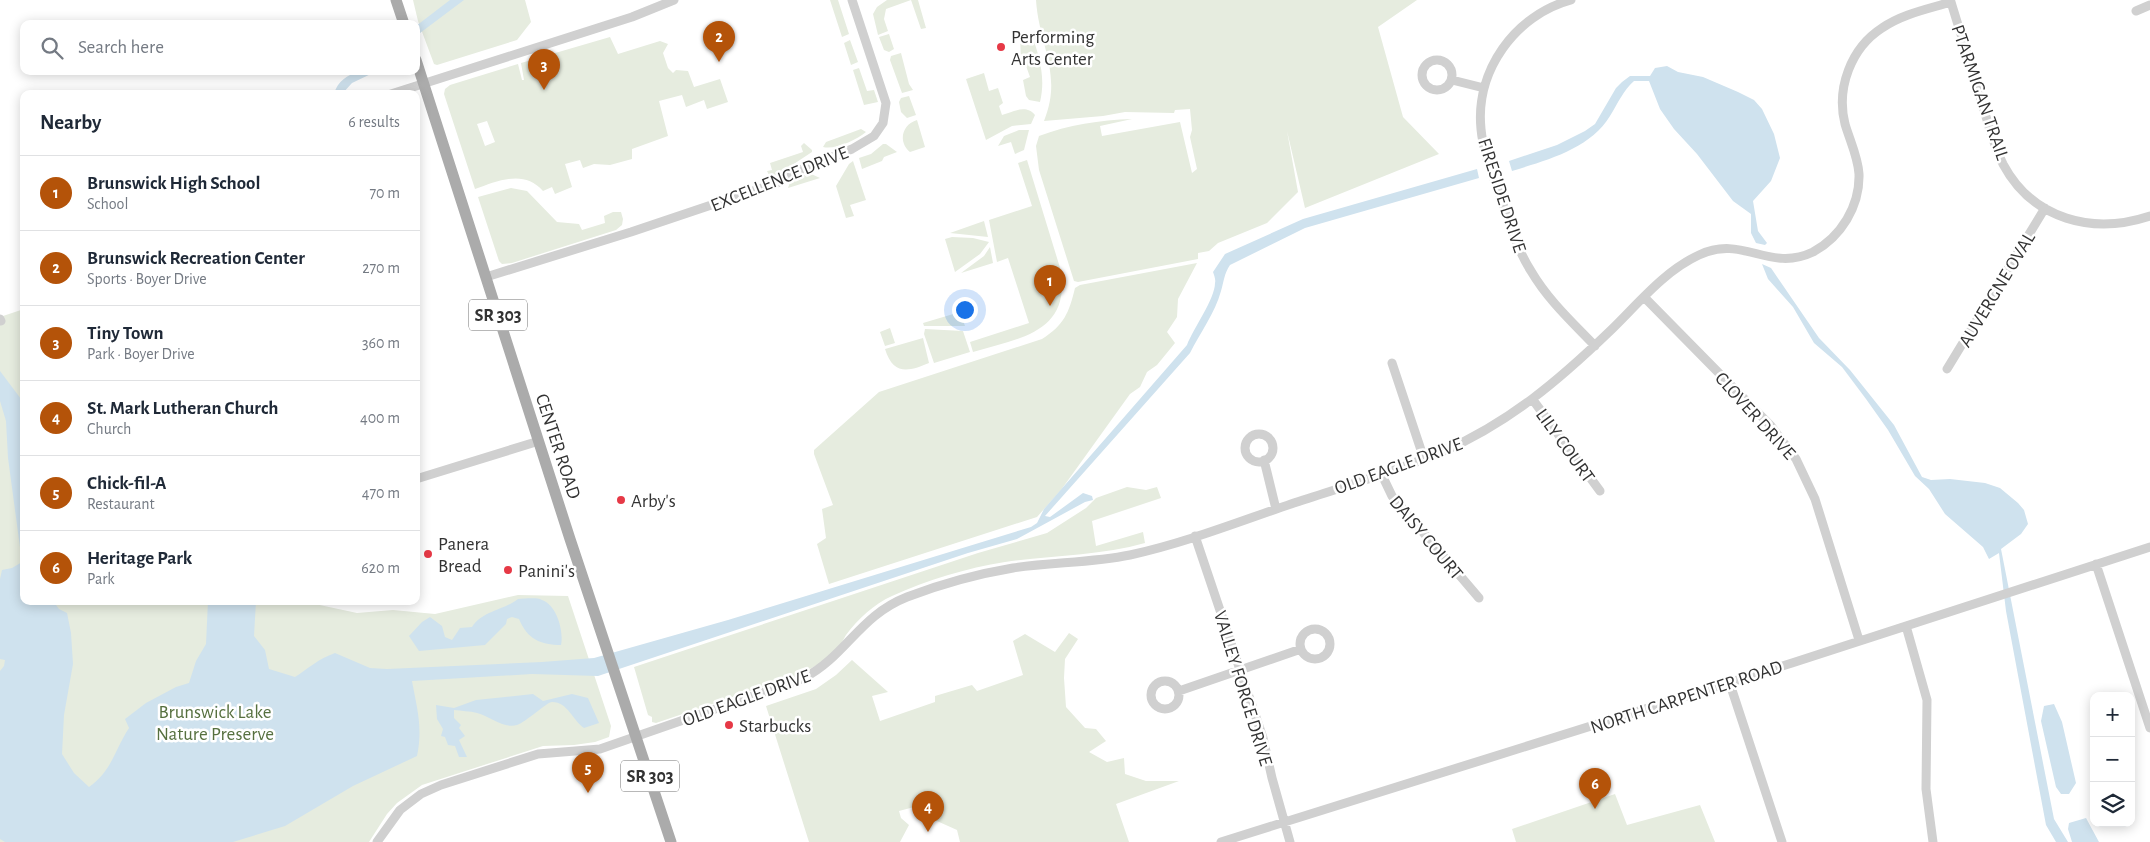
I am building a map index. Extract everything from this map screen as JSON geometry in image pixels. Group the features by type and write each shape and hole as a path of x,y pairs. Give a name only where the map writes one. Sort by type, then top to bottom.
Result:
{"main road":[{"path":"396,0 403,20"},
{"name":"CENTER ROAD","path":"420,71 671,842"}],"street":[{"path":"402,90 632,17 674,0"},
{"name":"EXCELLENCE DRIVE","path":"486,277 628,233 777,183 800,170 852,149 874,136 883,123 886,103 852,0"},
{"name":"FIRESIDE DRIVE","path":"1567,1 1542,12 1516,33 1496,59 1484,88 1480,112 1484,145 1518,248 1544,291 1559,310 1595,346"},
{"name":"PTARMIGAN TRAIL","path":"1951,2 1997,150 2007,170 2021,189 2045,208 2069,219 2101,225 2133,222 2150,216"},
{"name":"OLD EAGLE DRIVE","path":"377,842 400,810 421,794 442,785 538,754 600,749 804,678 830,661 870,617 904,598 984,573 1013,568 1126,556 1195,536 1424,460 1477,435 1533,400 1565,375 1680,265 1710,250 1740,249 1769,258 1789,260 1813,252 1834,237 1850,214 1858,187 1857,161 1842,108 1845,81 1849,68 1864,43 1885,26 1897,19 1951,2"},
{"path":"2136,11 2150,5"},
{"path":"1452,80 1484,88"},
{"name":"AUVERGNE OVAL","path":"1947,369 2045,208"},
{"name":"CLOVER DRIVE","path":"1645,298 1771,426 1796,459 1815,499 1859,640"},
{"path":"1392,363 1424,460"},
{"name":"LILY COURT","path":"1533,400 1600,490"},
{"path":"420,478 539,441"},
{"path":"1264,460 1276,509"},
{"name":"DAISY COURT","path":"1381,474 1392,496 1479,598"},
{"name":"VALLEY FORGE DRIVE","path":"1195,536 1263,738 1290,842"},
{"name":"NORTH CARPENTER ROAD","path":"1222,842 2150,547"},
{"path":"2096,564 2150,728"},
{"path":"1906,626 1926,700 1926,789 1933,842"},
{"path":"1179,691 1301,649"},
{"path":"1729,681 1782,842"}],"green space":[{"path":"413,0 525,0 531,22 517,40 437,65 434,64 420,26 420,20 418,20"},
{"path":"830,0 838,0 849,34 842,37"},
{"path":"887,0 911,0 886,9 884,19 888,31 878,35 873,14 877,7"},
{"path":"911,0 918,0 926,28 921,29"},
{"path":"1036,0 1417,0 1378,27 1403,117 1439,154 1305,208 1287,131 1298,192 1267,223 1218,243 1209,251 1198,253 1198,259 1078,282 1074,281 1039,170 1036,146 1039,136 1073,126 1108,121 1132,119 1100,126 1102,136 1180,122 1192,173 1197,169 1190,137 1192,130 1190,109 1175,110 1174,113 1125,112 1103,116 1044,121 1049,104 1051,74"},
{"path":"1020,32 1032,34 1037,51 1042,76 1040,102 1029,100 1026,96 1023,80 1030,77 1025,63 1021,65"},
{"path":"889,34 894,49 889,52 884,50 879,37"},
{"path":"610,37 618,54 660,41 668,44 663,53 668,68 673,73 676,70 688,71 694,87 720,79 728,102 707,109 704,100 686,107 682,95 659,101 668,136 632,149 632,159 610,165 594,164 583,168 580,160 565,164 572,187 555,194 552,187 543,191 536,184 528,180 519,179 502,180 475,189 444,94 445,89 450,85 518,64 522,80 524,80 521,63","holes":["487,121 495,142 485,146 477,124"]},
{"path":"850,40 858,62 851,65 844,43"},
{"path":"901,53 909,84 913,90 902,93 890,60 891,56"},
{"path":"859,68 867,91 874,90 878,102 864,105 853,70"},
{"path":"984,73 989,91 998,88 1003,103 999,106 1002,115 1024,109 1028,110 1035,115 1031,124 1012,126 986,140 966,79"},
{"path":"909,96 916,115 907,118 901,112 899,102 901,98"},
{"path":"917,120 925,147 910,152 904,143 903,133 908,125"},
{"path":"861,129 866,132 851,141 839,146 823,147 826,142"},
{"path":"1019,130 1029,130 1024,150 1015,154 1011,142 998,146 1004,136"},
{"path":"804,143 812,152 771,179 767,171 772,170 770,163 803,152 801,146"},
{"path":"883,144 897,152 884,157 882,161 862,169 859,158 871,154"},
{"path":"1027,160 1061,271 1062,292 1058,308 1050,320 1024,337 973,352 970,342 1029,323 1008,258 997,262 989,220 1032,206 1018,163"},
{"path":"853,161 866,200 850,205 854,216 846,218 836,186 849,164"},
{"path":"809,173 820,178 788,188 790,182"},
{"path":"511,188 527,191 557,222 579,224 582,230 605,223 604,216 613,212 621,212 622,225 616,230 512,263 502,264 499,261 478,197"},
{"path":"984,221 988,237 950,233"},
{"path":"952,237 973,238 989,242 980,254 955,272 945,239"},
{"path":"990,247 993,263 961,273 984,256"},
{"path":"1197,263 1178,299 1177,317 1167,332 1175,343 1157,365 1147,372 1140,387 1130,394 1061,490 1037,517 829,584 817,544 826,538 822,509 833,505 814,450 879,392 1042,339 1056,329 1065,318 1075,288 1080,285"},
{"name":"Brunswick Lake Nature Preserve","path":"20,310 20,605 320,605 357,613 393,610 435,614 518,595 568,596 611,726 609,737 595,742 574,745 543,746 422,785 397,803 387,814 369,842 0,842 0,317"},
{"path":"960,312 965,326 924,326 923,323"},
{"path":"890,328 895,343 885,346 880,332"},
{"path":"925,329 963,331 970,352 934,363 924,334"},
{"path":"923,338 929,363 914,368 902,369 892,363 888,357 885,349"},
{"path":"1127,487 1146,490 1157,487 1161,498 1092,521 1096,546 1143,532 1145,543 1093,553 1005,562 962,571 933,580 885,599 856,623 832,654 801,674 656,723 652,722 652,717 648,715 634,667 978,553 1047,533 1086,508 1096,498"},
{"path":"1069,633 1078,639 1065,659 1066,707 1085,728 1096,729 1106,741 1089,752 1107,762 1124,758 1125,774 1146,781 1179,781 1116,804 1129,842 960,842 957,830 928,817 929,803 899,811 901,818 909,825 900,842 809,842 766,706 816,689 836,675 852,660 888,692 872,696 880,721 935,702 935,696 972,685 977,691 1023,675 1013,641 1025,634 1055,652"},
{"path":"1615,794 1627,825 1700,805 1715,842 1516,842 1512,829"}],"water":[{"path":"450,0 464,0 420,33 420,23"},
{"path":"1667,66 1678,72 1703,77 1738,92 1754,100 1762,109 1774,134 1780,158 1771,181 1753,201 1758,231 1767,243 1765,245 1756,243 1751,233 1751,214 1733,201 1697,154 1674,129 1660,109 1649,81 1634,81 1601,127 1579,145 1567,152 1512,171 1509,161 1557,145 1595,124 1616,88 1630,76 1650,76 1655,68"},
{"path":"351,75 369,75 352,83 346,90 336,90 343,79"},
{"path":"1477,169 1479,178 1305,228 1230,265 1215,307 1190,353 1045,516 1050,517 1083,493 1092,496 1093,500 1085,502 1017,539 968,553 598,676 532,674 412,681 419,727 417,756 353,786 285,826 233,842 5,842 0,839 0,671 4,666 5,660 0,659 0,579 2,570 12,568 20,563 20,605 56,605 67,613 71,633 73,664 64,715 62,754 74,773 89,787 97,781 108,767 129,728 125,719 146,703 176,687 189,683 196,661 206,644 208,605 256,605 254,636 265,650 269,669 295,677 335,653 370,668 387,669 594,658 728,620 1031,527 1037,523 1044,509 1187,345 1214,290 1215,278 1213,272 1225,254 1303,219"},
{"path":"1762,264 1771,268 1819,338 1850,370 1894,425 1922,477 1931,480 1950,479 1985,483 2000,488 2024,510 2028,524 2021,534 2001,549 2054,819 2068,842 2056,842 2046,825 2006,611 1999,553 1989,559 1983,547 1945,514 1929,489 1915,476 1888,430 1842,367 1814,343 1793,307 1768,279"},
{"path":"0,371 20,398 20,547 8,458 6,421 0,401"},
{"path":"518,599 540,599 552,607 560,626 561,645 547,644 536,640 526,632 519,619 512,617 507,619 506,624 485,645 419,651 409,636 422,622 430,617 442,626 445,637 452,640 460,628 472,627 481,617"},
{"path":"533,694 543,701 572,694 588,698 599,723 584,728 566,708 552,702 521,723 512,726 502,724 477,713 454,710 454,718 461,725 459,728 465,736 459,740 467,757 459,757 455,746 448,745 445,737 441,736 443,729 437,719 436,705 454,708 476,700"},
{"path":"2054,704 2062,722 2076,783 2069,794 2061,794 2056,787 2041,721 2044,706"},
{"path":"2086,818 2099,842 2072,842 2068,829 2069,823"}],"place":[{"name":"Performing Arts Center","path":"1001,47"},
{"name":"Brunswick Recreation Center","path":"719,62"},
{"name":"Tiny Town","path":"544,90"},
{"name":"Brunswick High School","path":"1050,306"},
{"name":"Arby's","path":"621,500"},
{"name":"Panera Bread","path":"428,554"},
{"name":"Panini's","path":"508,570"},
{"name":"Starbucks","path":"729,725"},
{"name":"Chick-fil-A","path":"588,793"},
{"name":"Heritage Park","path":"1595,809"},
{"name":"St. Mark Lutheran Church","path":"928,832"}]}
